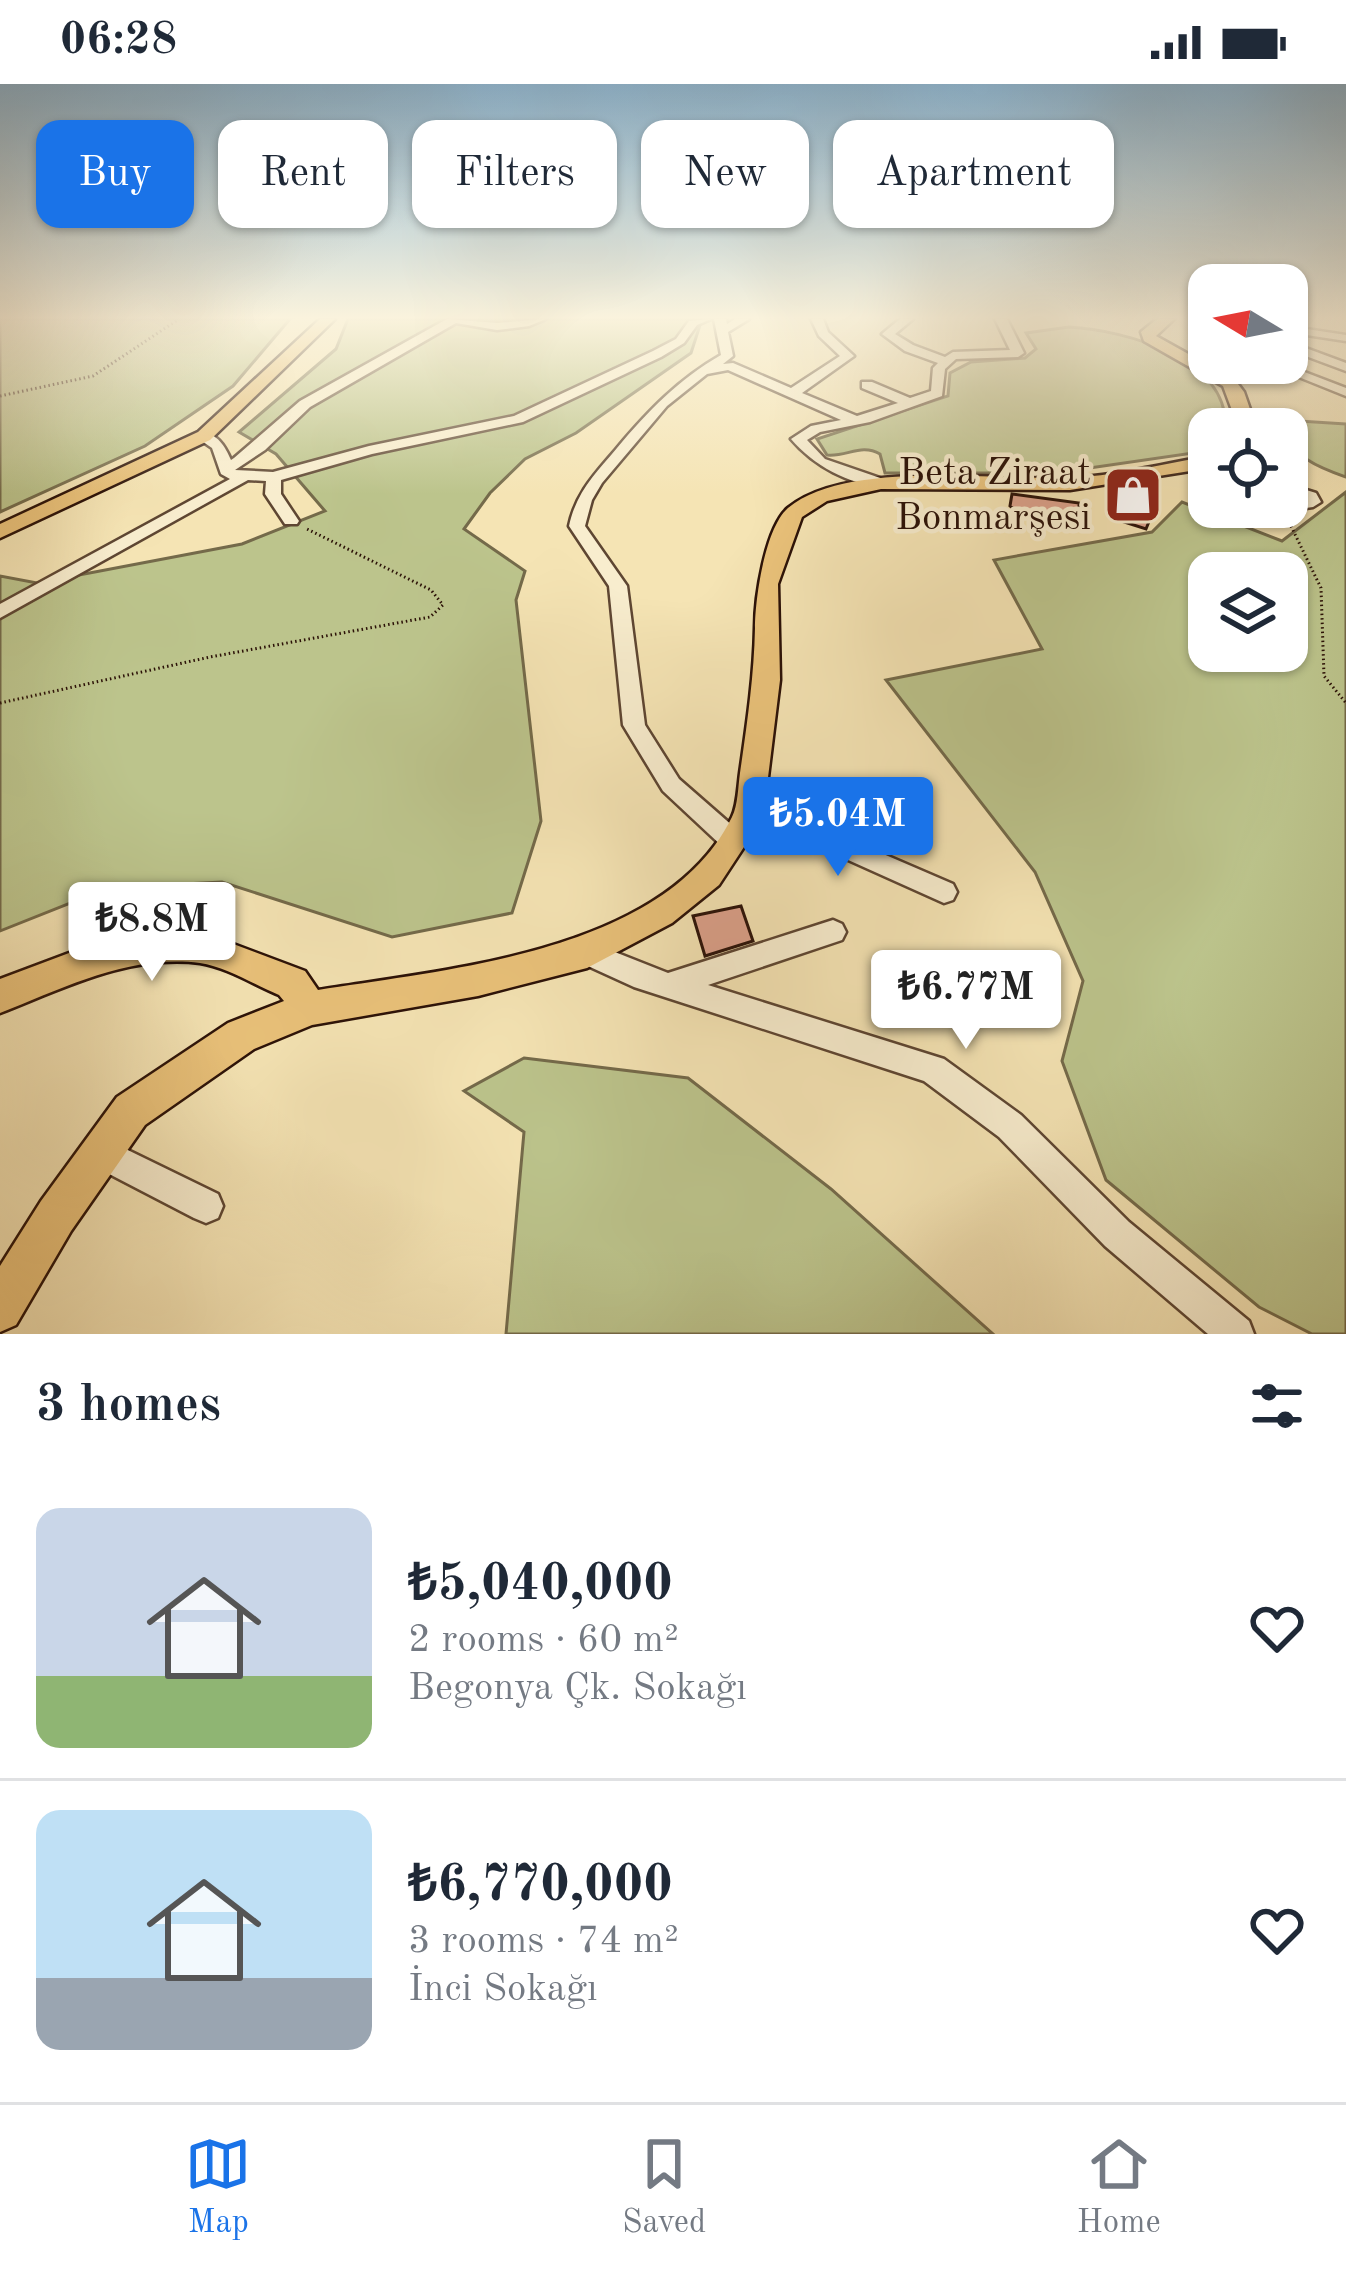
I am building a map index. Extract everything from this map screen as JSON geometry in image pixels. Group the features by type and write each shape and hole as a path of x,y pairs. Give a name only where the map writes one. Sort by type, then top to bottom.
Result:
{"main road":[{"path":"0,532 203,436 266,377"},
{"path":"1219,377 1229,383 1239,408"},
{"path":"0,1310 56,1216 131,1111 241,1036 310,1008 478,980 587,953 660,914 708,876 741,830 767,680 767,584 793,514 820,497 880,483 1070,484 1188,466"},
{"path":"0,996 101,957 144,949 204,949 292,983 310,1008"}],"street":[{"path":"0,612 234,473 264,448 281,422 350,377"},
{"path":"234,473 274,477 369,450 518,419 607,377"},
{"path":"757,377 856,421"},
{"path":"794,392 816,377"},
{"path":"880,483 820,462 798,439 816,429 856,421 937,393 938,377"},
{"path":"1308,377 1346,392"},
{"path":"686,378 647,414 630,440 596,475 580,504 577,526 617,586 634,725 671,785 741,830 801,829 944,892"},
{"path":"867,386 910,403"},
{"path":"203,436 218,446 234,473"},
{"path":"274,477 273,494 291,521"},
{"path":"668,986 832,932"},
{"path":"587,953 668,986 933,1069 1010,1126 1117,1234 1236,1334"},
{"path":"101,1153 206,1207"}],"path":[{"path":"0,396 87,377"},
{"path":"0,704 210,657 430,617 443,605 431,590 291,521"},
{"path":"1291,528 1321,589 1324,676 1346,703"}],"green space":[{"path":"0,377 240,377 145,446 0,512"},
{"path":"303,377 656,377 576,433 525,459 490,493 464,529 525,571 516,600 541,821 512,913 392,937 222,882 108,888 0,931 0,576 37,583 242,544 325,511 276,454 239,432"},
{"path":"950,377 1188,377 1188,384 1211,384 1222,408 1188,408 1188,454 1055,473 885,473 880,454 867,450 827,455 817,439 948,396"},
{"path":"1308,422 1346,424 1346,477 1308,460"},
{"path":"1346,492 1346,1334 1312,1334 1259,1307 1106,1180 1062,1061 1083,981 1035,872 886,680 1042,649 994,560 1152,532 1182,502 1188,504 1188,528 1249,528 1282,541 1299,528 1308,528 1308,521"},
{"path":"524,1058 688,1078 831,1189 993,1334 506,1334 524,1132 464,1091"}],"building":[{"path":"1131,491 1159,497 1146,529 1118,520"},
{"path":"1012,494 1079,503 1079,517 1016,511 1010,506"},
{"path":"741,906 753,941 705,956 693,916"}],"place":[{"name":"Beta Ziraat Bonmarşesi","path":"1133,495"}]}
